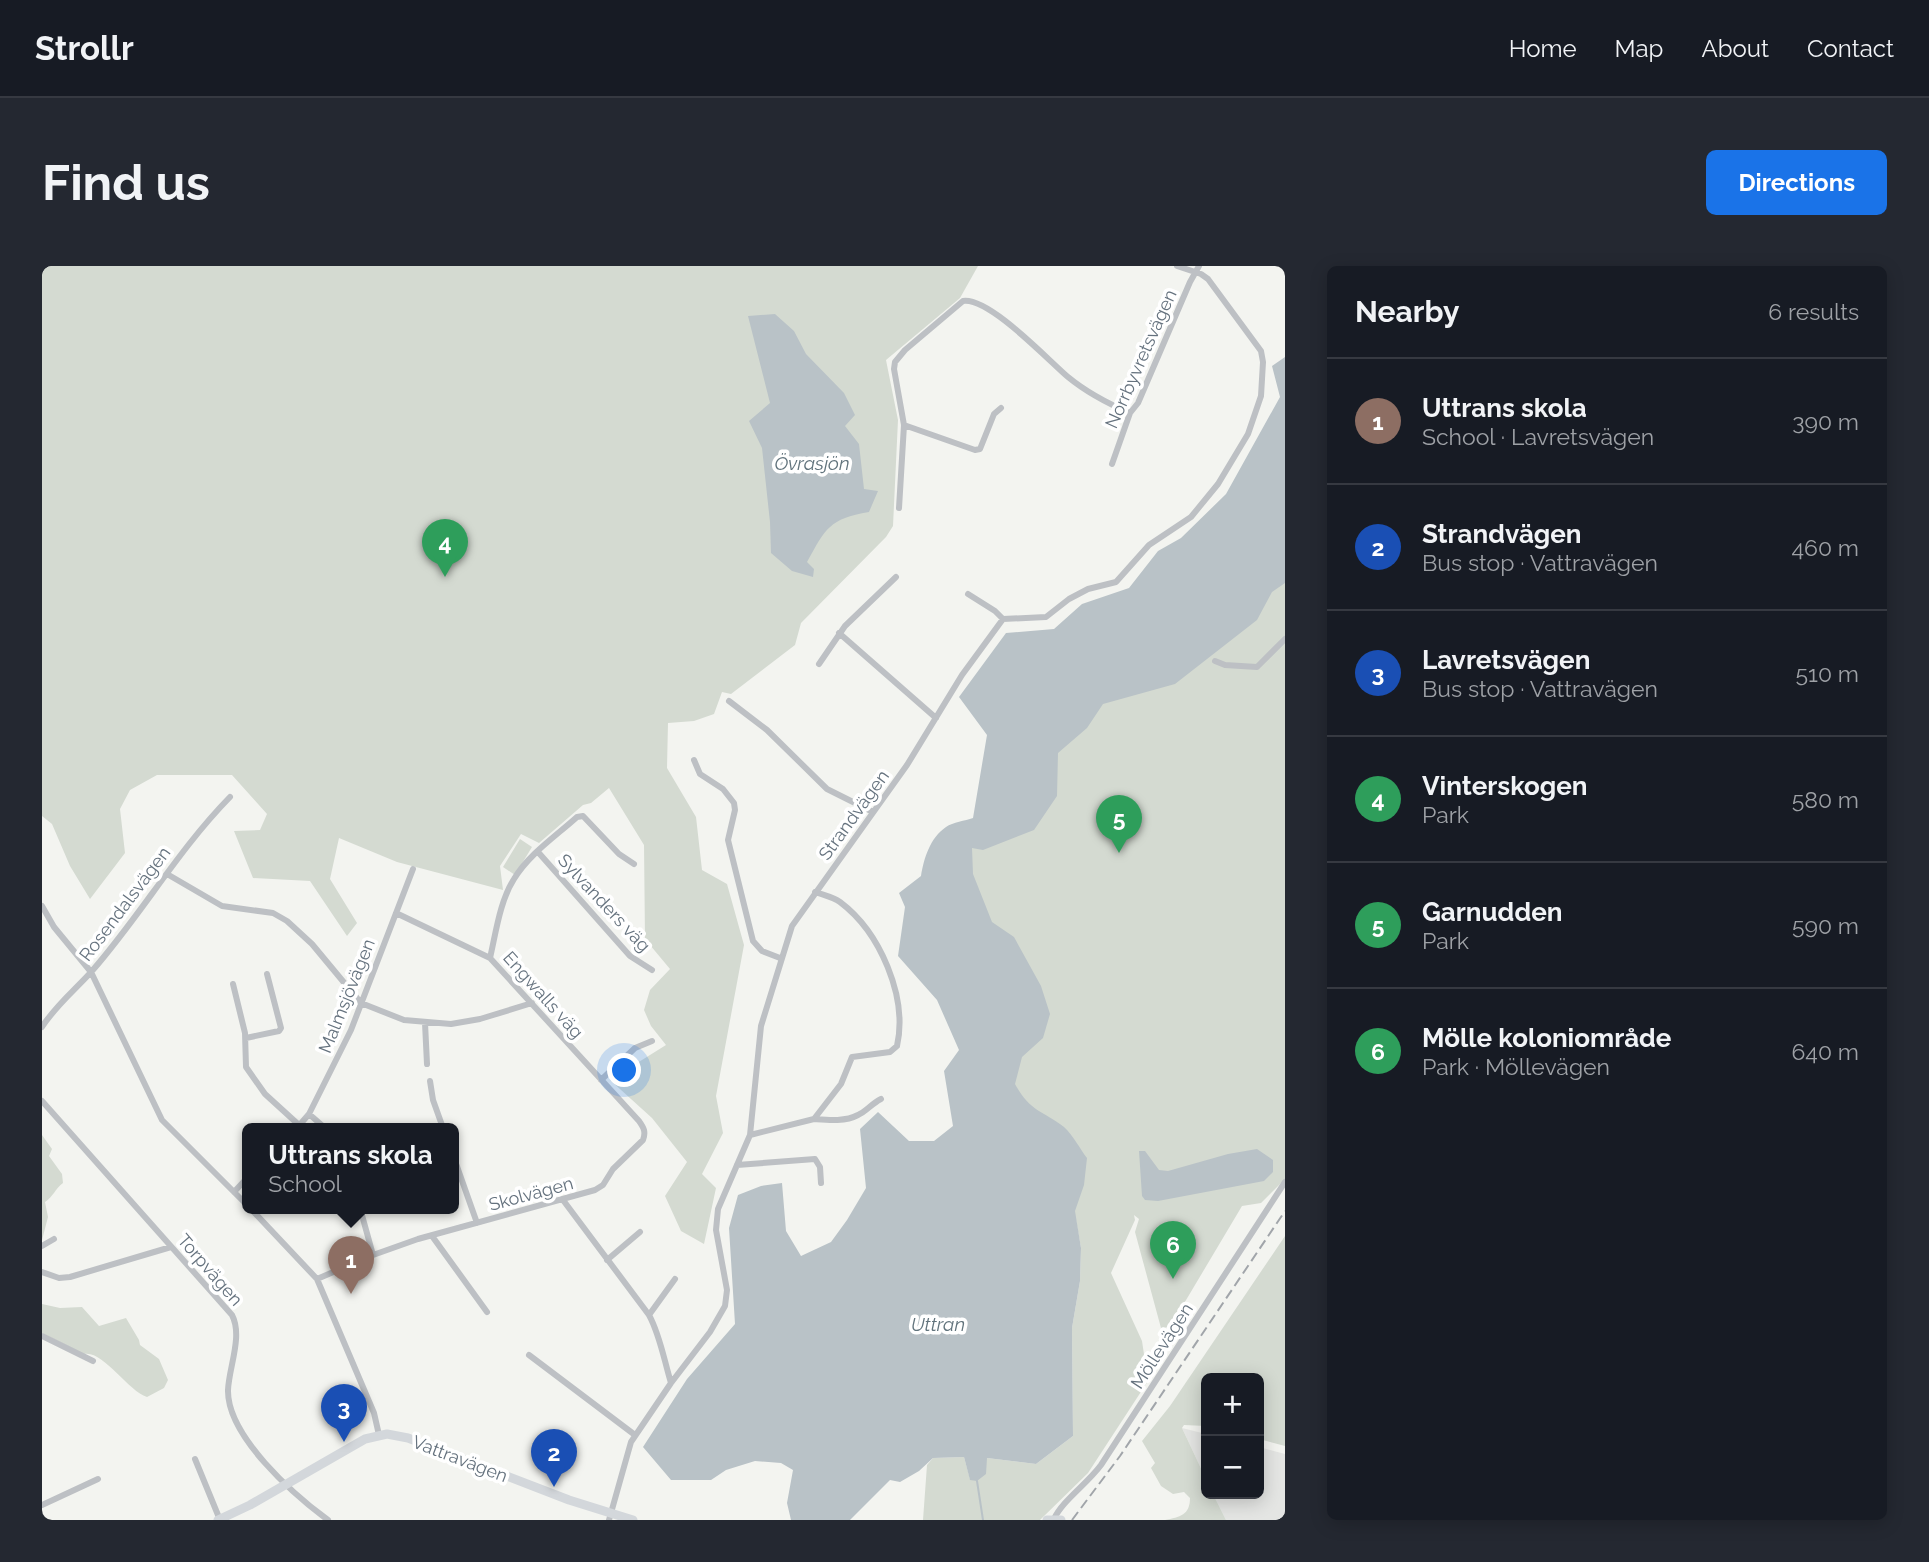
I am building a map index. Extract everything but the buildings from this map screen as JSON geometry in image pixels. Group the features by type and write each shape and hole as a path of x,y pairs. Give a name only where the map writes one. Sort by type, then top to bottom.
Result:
{"street":[{"path":"968,594 1003,619 1046,617 1069,599 1088,589 1116,582 1149,545 1191,517 1218,484 1248,434 1263,383 1264,362 1261,351 1214,285 1197,269 1177,266"},
{"name":"Norrbyvretsvägen","path":"1112,464 1130,413 1138,403 1197,269"},
{"path":"899,508 904,425 895,362 905,350 963,301 973,301 1012,327 1069,378 1130,413"},
{"path":"904,425 975,450 980,449 994,414 1001,408"},
{"path":"819,664 839,633 865,604 896,577"},
{"name":"Strandvägen","path":"610,1517 626,1457 635,1435 710,1332 725,1306 727,1290 716,1230 718,1209 750,1135 761,1026 792,926 908,763 962,675 1003,619"},
{"path":"839,633 936,718"},
{"path":"1215,661 1225,665 1257,667 1285,639"},
{"path":"729,701 767,730 827,789 873,811"},
{"path":"694,760 700,774 723,789 734,803 735,810 728,840 751,936 762,951 780,958"},
{"name":"Rosendalsvägen","path":"42,1027 55,1008 91,972 204,824 230,797"},
{"name":"Sylvanders väg","path":"490,958 513,880 538,852 578,817 583,816 619,853 634,864"},
{"name":"Sylvanders väg","path":"538,852 630,956 652,970"},
{"name":"Malmsjövägen","path":"301,1123 309,1114 335,1063 413,869"},
{"path":"167,874 222,906 273,913 287,921 312,944 361,1003 404,1020 456,1024 532,1003"},
{"path":"814,1119 841,1084 852,1057 890,1052 897,1046 900,1021 897,992 876,943 838,901 815,892"},
{"path":"42,906 54,927 91,972 162,1120 242,1200"},
{"name":"Engwalls väg","path":"396,913 490,958 645,1129"},
{"path":"246,1038 279,1031 281,1028 267,974"},
{"path":"233,984 246,1038 246,1067 257,1085 295,1123"},
{"path":"425,1023 427,1063"},
{"path":"601,1080 635,1048 652,1041"},
{"path":"430,1081 441,1123"},
{"path":"750,1135 814,1119 833,1120 859,1115 881,1099"},
{"name":"Torpvägen","path":"42,1101 234,1320 236,1330 228,1387 231,1406 251,1444 295,1495 328,1520"},
{"path":"309,1114 319,1123"},
{"name":"Skolvägen","path":"317,1279 373,1255 599,1188 613,1168 643,1140 645,1129"},
{"path":"737,1165 816,1159 820,1167 821,1183"},
{"path":"459,1172 477,1223"},
{"name":"Möllevägen","path":"1054,1520 1063,1504 1090,1480 1101,1465 1285,1182"},
{"path":"234,1192 242,1184"},
{"path":"563,1200 649,1315 657,1332 671,1383"},
{"path":"195,1459 220,1520 365,1438 379,1434 374,1413 317,1279 256,1214"},
{"path":"362,1214 373,1255"},
{"path":"607,1260 640,1232"},
{"path":"432,1236 487,1312"},
{"path":"42,1246 54,1239"},
{"path":"42,1272 59,1278 71,1277 171,1247"},
{"path":"649,1315 674,1279"},
{"path":"42,1336 93,1361"},
{"path":"529,1355 635,1435"},
{"name":"Vattravägen","path":"379,1434 408,1438 610,1517 633,1520"},
{"path":"42,1505 98,1479"}],"shaded area":[{"path":"42,266 978,266 960,298 886,360 898,420 893,526 886,537 801,623 795,645 731,694 722,692 714,714 694,721 668,723 667,768 696,817 702,870 727,884 744,945 716,1096 723,1133 702,1174 716,1188 704,1244 681,1231 665,1196 687,1162 652,1118 610,1080 666,1045 651,1026 644,1010 650,990 670,969 645,939 644,845 609,788 591,803 583,805 539,843 521,834 500,866 503,890 397,862 339,838 330,879 357,923 347,936 310,881 253,878 234,831 260,830 267,814 232,775 157,775 130,790 120,809 125,853 90,899 70,866 52,824 42,816"},
{"path":"1285,504 1285,1179 1261,1203 1242,1206 1170,1327 1161,1328 1135,1232 1139,1219 1134,1215 1135,1220 1111,1273 1142,1341 1148,1381 1088,1473 1040,1520 923,1520 927,1465 933,1458 964,1457 970,1479 987,1458 1036,1464 1073,1436 1072,1328 1080,1281 1081,1248 1076,1220 977,1079 940,864"},
{"path":"520,839 532,847 515,875 503,867"},
{"path":"42,1135 52,1149 49,1156 62,1174 63,1183 45,1202 48,1217 42,1240"},
{"path":"1285,1236 1285,1446 1264,1440 1264,1373 1201,1373 1201,1426 1184,1425 1182,1428 1201,1468 1201,1499 1216,1499 1226,1520 1165,1520 1186,1512 1190,1498 1184,1492 1173,1494 1161,1486 1151,1468 1155,1463 1142,1441 1170,1406"},
{"path":"42,1304 60,1308 82,1307 99,1326 126,1318 140,1345 159,1359 168,1380 164,1388 147,1397 99,1358 84,1354 42,1333"},
{"path":"1182,1428 1201,1433 1201,1468"},
{"path":"1264,1448 1285,1454 1285,1520 1226,1520 1216,1499 1264,1499"}],"water":[{"name":"Övrasjön","path":"775,314 794,331 806,354 844,393 855,415 845,426 859,444 864,489 878,491 869,512 845,518 824,533 807,562 814,569 813,577 792,571 771,553 762,448 749,421 770,403 748,316"},
{"name":"Uttran","path":"1285,357 1285,583 1272,592 1257,620 1175,684 1103,704 1087,728 1058,753 1057,796 1034,830 983,850 972,848 973,874 992,922 1014,937 1041,986 1050,1014 1043,1038 1022,1057 1015,1084 1031,1105 1067,1130 1087,1158 1084,1185 1075,1211 1081,1248 1080,1281 1072,1328 1073,1436 1036,1464 987,1458 986,1474 977,1481 970,1480 964,1457 933,1458 919,1471 900,1482 890,1480 850,1520 791,1520 787,1503 793,1470 781,1463 755,1461 726,1470 711,1480 671,1480 643,1447 687,1379 735,1324 729,1228 738,1195 761,1186 782,1183 786,1231 801,1256 831,1242 866,1188 860,1129 878,1112 909,1141 934,1141 953,1126 944,1071 959,1050 937,1000 898,956 905,907 899,893 921,876 929,849 940,832 952,824 973,818 987,735 959,697 1006,633 1054,629 1082,604 1129,588 1158,551 1181,538 1226,494 1280,397 1272,366"},
{"path":"1257,1149 1273,1160 1273,1172 1264,1181 1158,1201 1145,1200 1142,1196 1139,1151 1145,1151 1159,1170 1168,1171 1228,1154"}],"waterway":[{"path":"977,1481 983,1520"}],"railway":[{"path":"1072,1520 1120,1456 1285,1211"}],"place":[{"name":"Vinterskogen","path":"445,577"},
{"name":"Garnudden","path":"1119,853"},
{"name":"Mölle koloniområde","path":"1173,1279"},
{"name":"Uttrans skola","path":"351,1294"},
{"name":"Lavretsvägen","path":"344,1442"},
{"name":"Strandvägen","path":"554,1487"}]}
